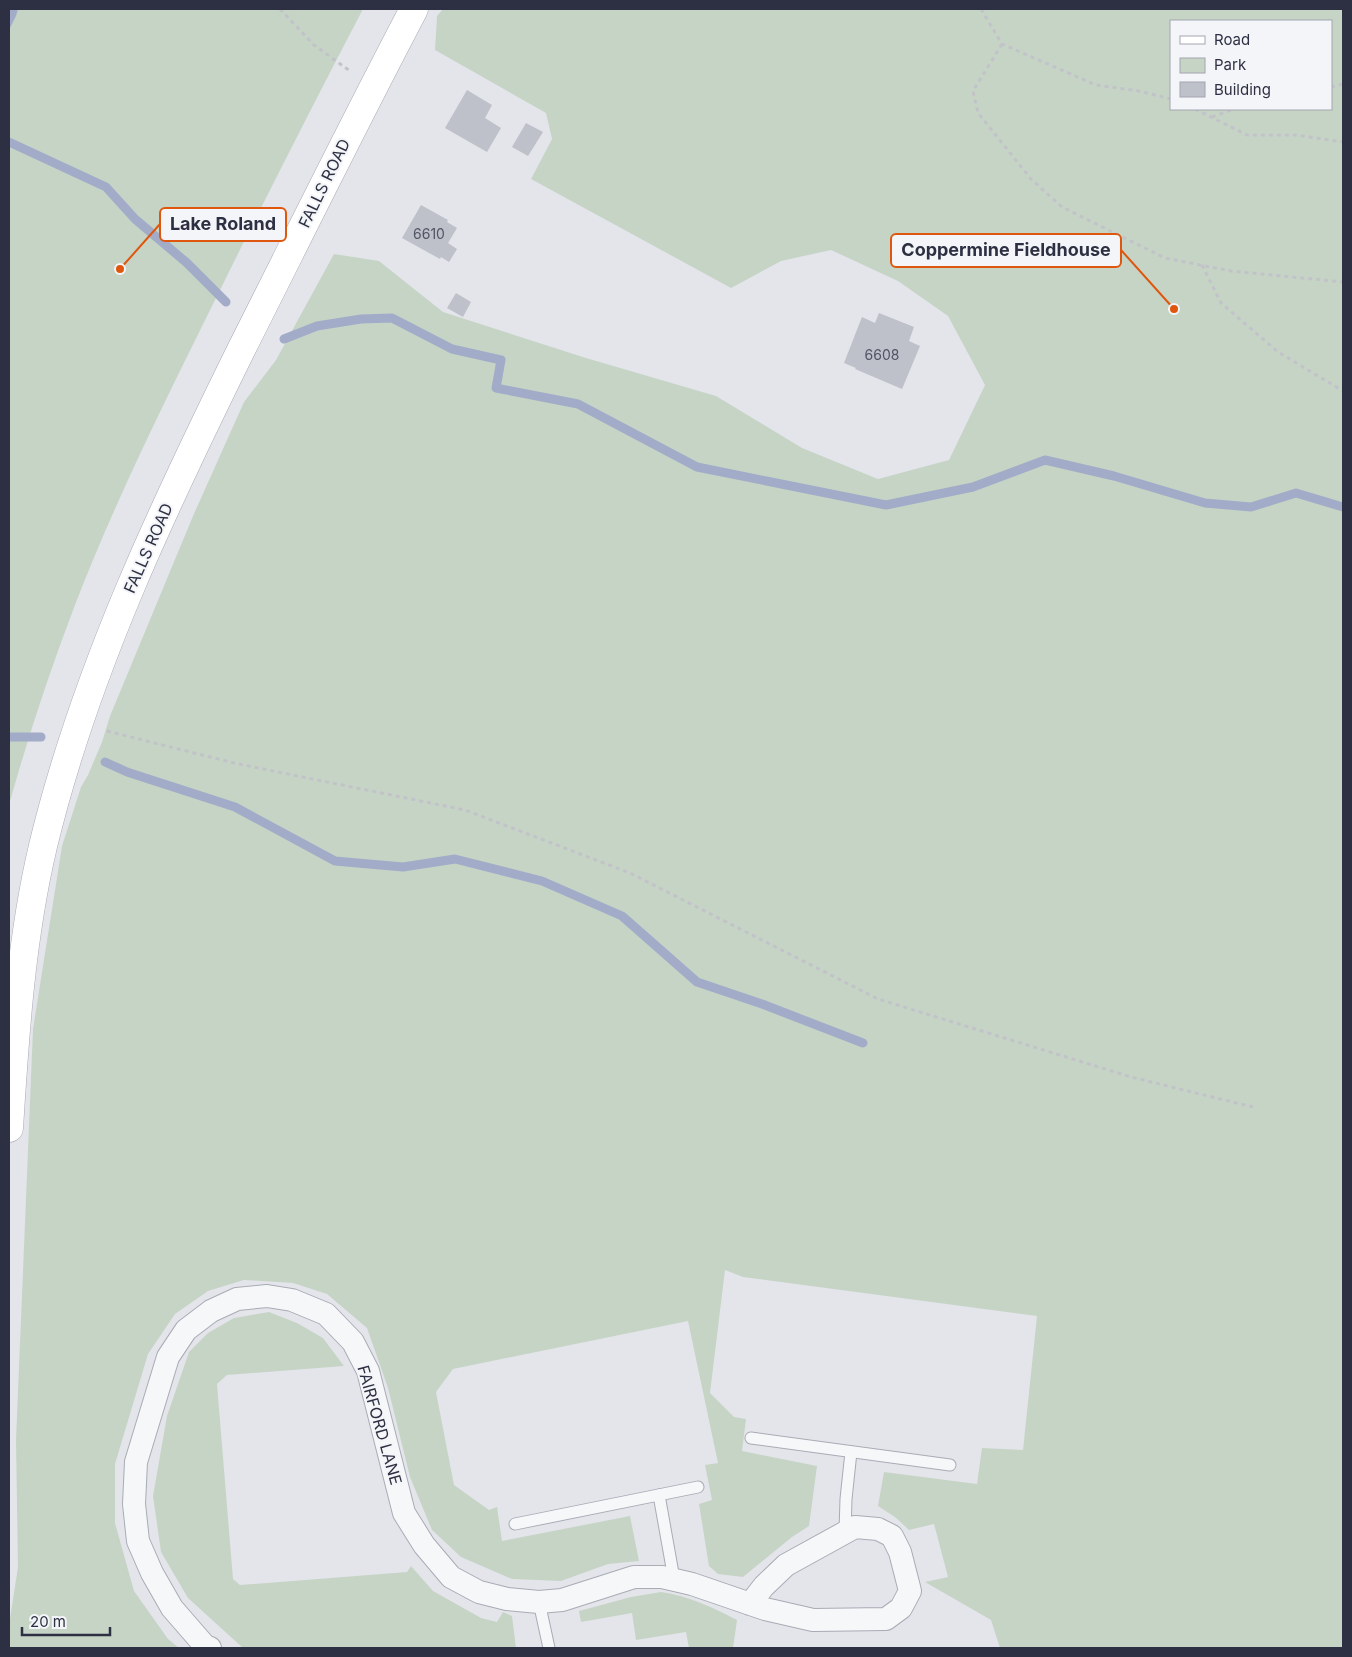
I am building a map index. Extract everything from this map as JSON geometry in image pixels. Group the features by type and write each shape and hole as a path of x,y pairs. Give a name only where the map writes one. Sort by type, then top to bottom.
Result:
{"main road":[{"name":"FALLS ROAD","path":"9,1128 26,938 44,845 79,724 117,621 148,547 210,414 373,87 414,9"}],"street":[{"name":"FAIRFORD LANE","path":"210,1648 205,1646 172,1608 152,1572 138,1541 134,1504 136,1462 168,1357 186,1330 211,1311 237,1299 267,1296 292,1300 326,1314 353,1342 368,1371 404,1513 424,1545 450,1576 479,1592 507,1599 539,1602 562,1600 634,1577 662,1577 692,1584 750,1604 765,1609 813,1620 886,1619 901,1608 910,1591 900,1552 892,1536 878,1529 855,1527 786,1565 764,1586 750,1604"}],"lane":[{"path":"751,1438 950,1465"},
{"path":"845,1532 846,1498 851,1452"},
{"path":"515,1524 698,1487"},
{"path":"659,1495 674,1579"},
{"path":"539,1602 549,1648"}],"path":[{"path":"280,9 314,45 373,87"},
{"path":"981,9 1002,44 1096,85 1139,91 1170,100"},
{"path":"1002,44 973,91 978,113 1030,178 1062,208 1165,258 1231,271 1343,282"},
{"path":"1197,110 1247,135 1296,135 1343,142"},
{"path":"1212,116 1231,110"},
{"path":"1202,265 1221,303 1278,352 1343,391"},
{"path":"79,724 234,763 465,810 630,872 878,1000 1131,1077 1253,1107"}],"green space":[{"path":"9,9 363,9 202,325 108,524 57,654 9,805"},
{"path":"443,9 1343,9 1343,1648 1000,1648 991,1620 925,1582 948,1577 934,1524 909,1530 895,1517 878,1506 884,1472 977,1484 982,1448 1023,1450 1037,1316 743,1277 725,1270 710,1393 734,1417 746,1419 742,1451 817,1466 809,1526 792,1537 743,1577 718,1574 709,1566 699,1504 712,1500 705,1465 718,1463 688,1321 453,1369 436,1392 454,1485 489,1510 497,1507 502,1541 630,1516 639,1561 608,1564 561,1581 512,1579 461,1557 432,1530 410,1477 388,1388 367,1328 327,1294 293,1283 244,1280 208,1291 175,1314 148,1354 115,1464 115,1523 134,1591 168,1639 179,1648 9,1648 9,1625 18,1567 16,1440 33,1029 62,846 81,787 102,742 110,716 193,516 244,402 276,360 334,254 379,261 443,312 586,358 716,396 802,448 878,479 949,460 985,385 948,316 898,281 831,250 781,261 731,288 531,179 552,139 546,113 435,50 437,16"},
{"path":"269,1312 297,1323 323,1338 344,1366 227,1375 217,1384 233,1579 240,1585 407,1572 411,1566 433,1591 481,1618 497,1622 503,1612 512,1616 516,1648 243,1648 188,1598 161,1552 153,1496 167,1416 189,1352 208,1333 234,1318"},
{"path":"661,1592 681,1596 700,1603 737,1620 733,1648 689,1648 686,1632 636,1640 632,1613 581,1622 579,1611 631,1597"}],"water":[{"path":"9,9 18,9 9,30"}],"building":[{"path":"467,90 492,105 485,118 501,128 487,152 445,128"},
{"path":"526,123 543,132 528,156 512,147"},
{"path":"421,205 448,220 447,222 457,228 448,243 457,249 449,262 402,238"},
{"path":"456,293 471,302 463,317 447,308"},
{"path":"879,313 914,327 909,341 920,346 902,389 844,363 862,317 875,323"}],"waterway":[{"path":"9,142 106,187 135,219 187,263 226,302"},
{"path":"284,339 317,326 361,319 392,318 452,349 501,360 496,388 578,404 697,467 886,505 973,487 1045,460 1114,476 1205,503 1251,507 1296,493 1343,507"},
{"path":"9,737 41,737"},
{"path":"105,762 127,772 235,807 335,861 403,867 455,859 542,881 622,916 697,982 762,1004 863,1043"}],"place":[{"name":"Lake Roland","path":"120,269"},
{"name":"Coppermine Fieldhouse","path":"1174,309"}]}
